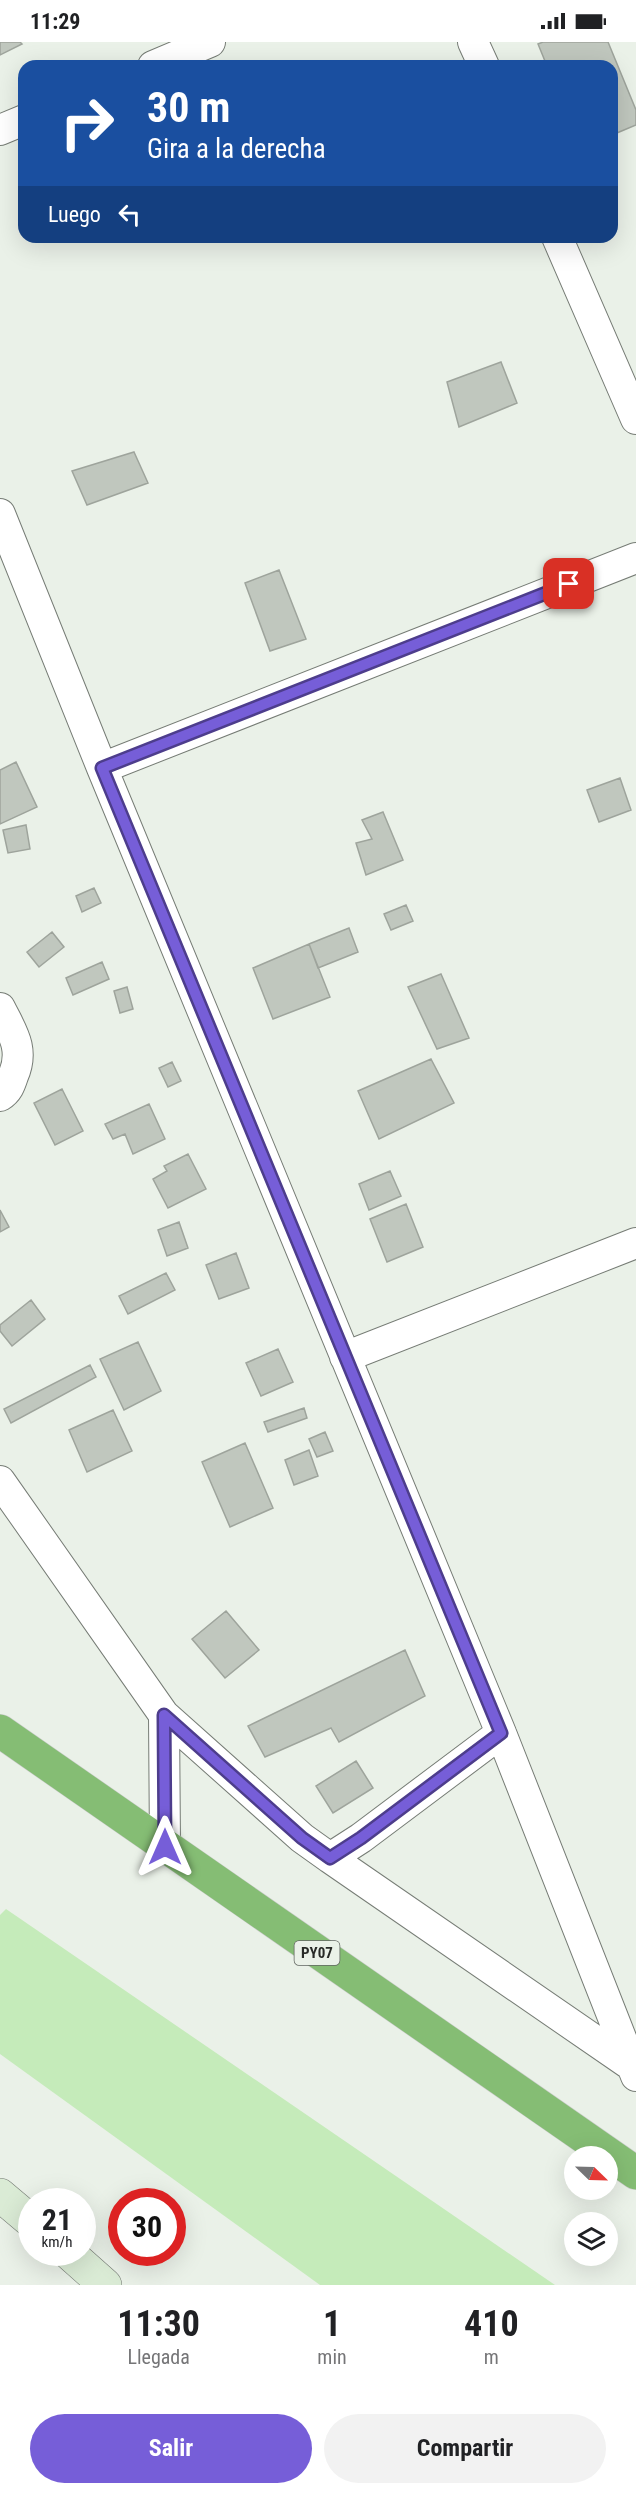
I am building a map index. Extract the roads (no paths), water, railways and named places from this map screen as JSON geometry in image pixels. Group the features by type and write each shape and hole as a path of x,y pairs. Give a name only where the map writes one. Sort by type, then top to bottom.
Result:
{"highway":[{"name":"PY07","path":"0,1731 636,2173"}],"street":[{"path":"167,60 210,42"},
{"path":"473,42 480,60"},
{"path":"0,130 18,122"},
{"path":"560,243 636,419"},
{"path":"0,514 102,768 501,1733 634,2071"},
{"path":"102,768 636,558"},
{"path":"0,1008 19,1046 17,1068 6,1092 0,1096"},
{"path":"345,1357 636,1244"},
{"path":"0,1481 164,1715 302,1838 634,2071"},
{"path":"164,1715 165,1847"},
{"path":"330,1858 361,1838 501,1733"},
{"path":"0,2195 18,2210"},
{"path":"84,2266 105,2285"}]}
